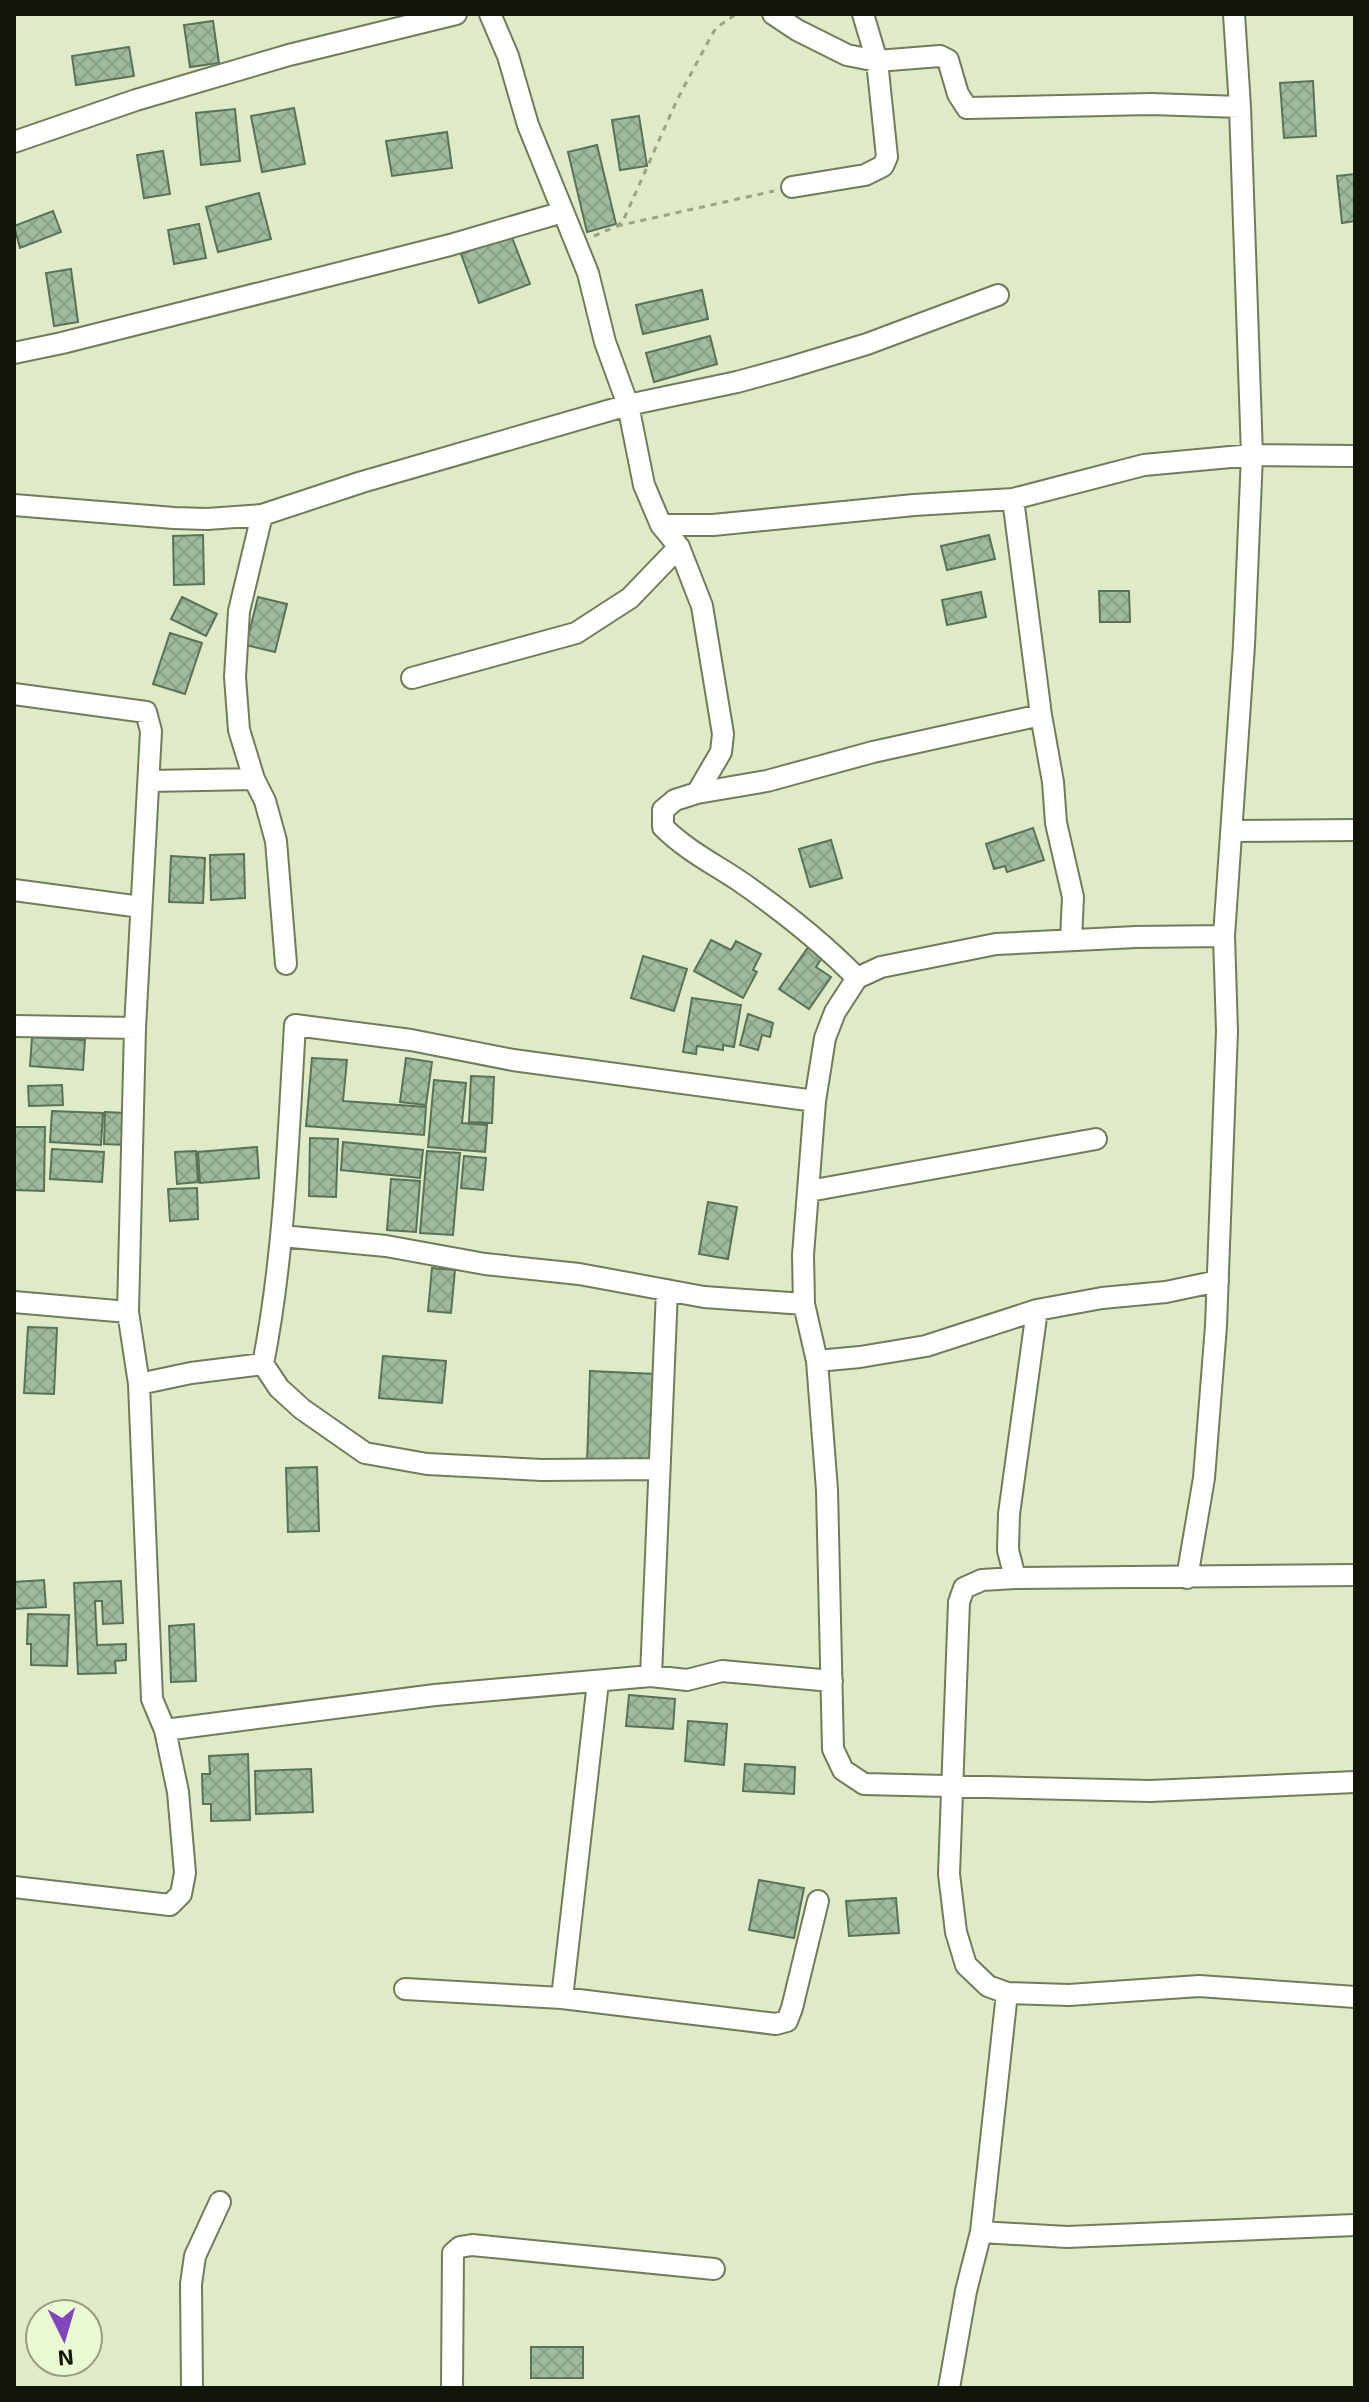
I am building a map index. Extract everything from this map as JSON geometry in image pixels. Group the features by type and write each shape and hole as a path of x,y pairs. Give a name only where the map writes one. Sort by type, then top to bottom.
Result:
{"street":[{"path":"14,142 136,100 275,59 456,14"},
{"path":"490,14 508,56 528,125 588,273 605,342 628,405 644,485 661,525 679,547 702,606 723,734 721,752 697,793"},
{"path":"773,14 779,21 847,55 877,61 940,56 948,60 958,94 967,108 1137,104 1240,107"},
{"path":"792,187 865,175 883,166 887,157 877,61 863,14"},
{"path":"1187,1578 1204,1478 1218,1281 1227,1031 1224,936 1252,455 1234,14"},
{"path":"14,353 450,245 563,212"},
{"path":"14,505 174,518 262,515 362,482 628,405 788,368 867,344 998,295"},
{"path":"661,525 713,525 914,505 1013,499 1144,465 1252,455 1355,456"},
{"path":"1013,499 1041,715 1053,782 1056,823 1073,897 1071,939"},
{"path":"262,515 239,611 235,677 239,730 276,841 286,964"},
{"path":"412,678 576,633 630,598 679,547"},
{"path":"14,694 146,712 151,731 135,1028 128,1312 139,1384 152,1699 165,1730 178,1792 185,1873 181,1894 170,1905 14,1887"},
{"path":"857,978 833,953 787,916 679,843 663,827 663,810 675,800 697,793 767,781 873,752 1041,715"},
{"path":"150,781 254,779"},
{"path":"1232,831 1355,830"},
{"path":"14,890 141,907"},
{"path":"1224,936 996,944 881,967 857,978 835,1012 825,1038 815,1101 803,1255 804,1304 817,1361 827,1490 833,1749 843,1770 864,1784 1150,1791 1355,1782"},
{"path":"658,1469 542,1470 427,1464 365,1453 302,1409 279,1388 263,1364 282,1236 295,1025 411,1040 513,1060 815,1101"},
{"path":"14,1026 135,1028"},
{"path":"809,1191 1096,1139"},
{"path":"282,1236 386,1246 485,1264 579,1274 734,1300 804,1304"},
{"path":"817,1361 926,1346 1037,1310 1102,1298 1166,1292 1218,1281"},
{"path":"651,1676 667,1290"},
{"path":"14,1302 128,1312"},
{"path":"1015,1578 1008,1550 1009,1514 1037,1310"},
{"path":"139,1384 191,1373 263,1364"},
{"path":"1355,1575 1015,1578 982,1580 964,1588 959,1602 949,1874 956,1932 966,1965 988,1986 1007,1993 1069,1995 1199,1986 1355,1997"},
{"path":"165,1730 435,1695 651,1676 687,1680 722,1671 832,1681"},
{"path":"562,1998 598,1682"},
{"path":"405,1989 562,1998 776,2024 787,2021 792,2008 818,1901"},
{"path":"949,2388 966,2291 981,2232 1007,1993"},
{"path":"192,2388 189,2318 195,2256 220,2202"},
{"path":"981,2232 1067,2237 1355,2225"},
{"path":"452,2388 453,2253 460,2247 472,2245 714,2269"}],"path":[{"path":"617,226 623,221 677,100 710,38 716,28 736,14"},
{"path":"577,243 617,226 792,187"}],"building":[{"path":"213,21 219,63 190,67 184,25"},
{"path":"129,47 134,76 76,85 72,56"},
{"path":"1313,81 1316,136 1284,138 1280,83"},
{"path":"294,108 305,164 262,172 251,116"},
{"path":"235,109 240,161 201,165 196,113"},
{"path":"639,116 647,166 620,170 612,120"},
{"path":"447,132 452,168 392,176 386,141"},
{"path":"597,145 616,224 587,232 568,152"},
{"path":"163,151 170,194 144,198 137,155"},
{"path":"1355,174 1355,221 1342,223 1337,176"},
{"path":"259,193 271,239 218,252 206,207"},
{"path":"53,211 61,232 20,248 14,226"},
{"path":"199,224 206,258 174,264 168,230"},
{"path":"511,235 530,284 479,303 461,254"},
{"path":"71,269 78,322 54,326 46,273"},
{"path":"702,290 708,319 643,334 636,305"},
{"path":"710,336 717,364 654,382 646,353"},
{"path":"203,535 204,584 174,585 173,536"},
{"path":"989,535 995,559 947,570 941,546"},
{"path":"1099,591 1129,591 1130,622 1100,622"},
{"path":"981,592 986,617 947,625 942,600"},
{"path":"182,597 217,614 206,636 171,619"},
{"path":"258,597 287,604 275,652 246,645"},
{"path":"170,633 202,643 185,694 153,684"},
{"path":"1033,828 1044,860 1007,872 1005,866 994,869 986,844"},
{"path":"831,840 842,878 810,887 799,849"},
{"path":"244,854 245,898 211,900 210,855"},
{"path":"171,856 205,858 203,903 169,902"},
{"path":"711,940 731,950 736,941 761,954 753,970 757,972 743,998 694,971"},
{"path":"811,943 825,953 816,967 831,977 809,1009 779,989"},
{"path":"643,956 687,969 674,1011 631,998"},
{"path":"692,998 741,1005 734,1047 723,1045 723,1050 697,1046 696,1054 683,1052"},
{"path":"748,1014 773,1023 770,1037 762,1035 758,1050 740,1045"},
{"path":"32,1037 85,1040 83,1070 30,1066"},
{"path":"312,1058 347,1060 343,1101 426,1107 424,1135 306,1126"},
{"path":"406,1058 432,1062 426,1105 400,1102"},
{"path":"471,1076 494,1077 492,1123 469,1122"},
{"path":"434,1080 466,1083 462,1123 487,1125 485,1152 428,1147"},
{"path":"62,1085 63,1105 29,1106 28,1086"},
{"path":"52,1111 103,1113 101,1145 50,1142"},
{"path":"105,1112 125,1113 125,1145 104,1144"},
{"path":"14,1127 45,1127 44,1191 14,1190"},
{"path":"310,1138 338,1139 336,1197 309,1196"},
{"path":"343,1142 423,1150 420,1178 341,1170"},
{"path":"257,1147 259,1178 200,1183 198,1152"},
{"path":"52,1149 104,1152 102,1182 50,1179"},
{"path":"196,1151 198,1182 177,1184 175,1152"},
{"path":"427,1151 460,1153 453,1235 420,1233"},
{"path":"464,1156 486,1158 483,1190 461,1188"},
{"path":"391,1179 420,1181 416,1232 387,1230"},
{"path":"197,1188 198,1219 170,1221 168,1189"},
{"path":"708,1202 737,1207 728,1259 699,1254"},
{"path":"432,1268 455,1270 451,1313 428,1311"},
{"path":"28,1327 57,1328 54,1394 24,1393"},
{"path":"383,1356 446,1361 442,1403 379,1398"},
{"path":"590,1371 655,1374 652,1467 587,1465"},
{"path":"317,1467 319,1531 288,1532 286,1468"},
{"path":"44,1580 46,1607 14,1609 14,1582"},
{"path":"121,1581 123,1623 103,1624 102,1601 95,1601 97,1645 126,1644 126,1660 115,1661 116,1673 78,1674 74,1583"},
{"path":"28,1614 69,1615 67,1666 31,1665 31,1644 27,1644"},
{"path":"194,1624 196,1681 171,1682 169,1626"},
{"path":"629,1695 675,1699 673,1729 626,1726"},
{"path":"688,1721 727,1724 724,1765 685,1761"},
{"path":"248,1754 250,1820 211,1821 211,1804 203,1804 202,1774 210,1774 209,1756"},
{"path":"745,1764 795,1767 794,1794 743,1791"},
{"path":"311,1769 313,1812 256,1814 255,1771"},
{"path":"759,1880 804,1888 794,1938 749,1930"},
{"path":"896,1898 899,1933 849,1936 846,1901"},
{"path":"531,2347 583,2347 583,2378 531,2378"}]}
